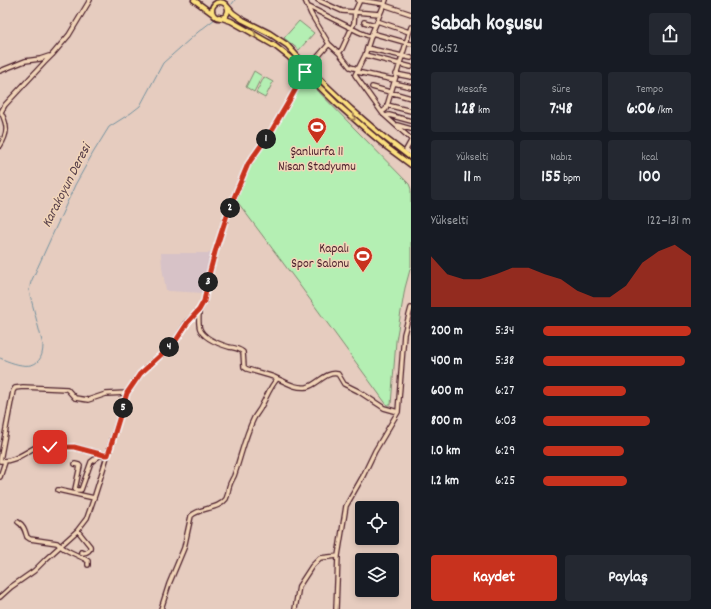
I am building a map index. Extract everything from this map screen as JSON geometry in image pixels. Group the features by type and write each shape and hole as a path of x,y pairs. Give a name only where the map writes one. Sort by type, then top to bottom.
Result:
{"main road":[{"path":"194,0 215,16 229,20 274,46 289,57 368,132 411,165"},
{"path":"213,14 212,9 214,4 218,1 225,4 233,13 243,20 269,33 287,45 308,68 351,109 411,158"},
{"path":"220,17 226,14 227,6"}],"street":[{"path":"0,146 5,138 6,130 6,122 1,113 5,105 69,35 90,0"},
{"path":"306,0 311,14 329,44 339,53 350,67 411,87"},
{"path":"318,0 342,11 380,14"},
{"path":"339,53 352,29 355,11 359,0 385,3 411,14"},
{"path":"385,3 376,23 365,55 355,75 382,112 411,140 406,150 411,153"},
{"path":"309,7 352,29 411,44"},
{"path":"364,22 410,30 386,110 382,112"},
{"path":"308,68 329,44"},
{"path":"367,48 411,58"},
{"path":"0,71 25,61 40,59 52,55"},
{"path":"365,55 411,67"},
{"path":"0,597 11,587 34,571 78,531 87,518 127,393 140,374 175,342 204,301 215,252 228,212 248,164 272,130 305,72"},
{"path":"396,74 411,77"},
{"path":"372,87 411,98"},
{"path":"387,105 411,111"},
{"path":"386,116 389,115 411,121"},
{"path":"395,124 411,129"},
{"path":"336,609 338,556 346,506 375,451 398,412 404,334 411,308"},
{"path":"199,310 200,329 204,336 223,345 239,349 243,352 244,367 247,369 294,386 308,387 322,378 334,373 338,374 344,384 384,408 398,412"},
{"path":"161,609 169,584 184,548 191,516 195,512 221,504 226,498 254,419 262,407 273,383 277,379"},
{"path":"106,455 74,447 39,446 15,459 5,462 0,461 13,391 15,388 23,387 66,389 74,398 88,400 106,394 127,393"},
{"path":"75,464 80,466 75,489 79,491 81,490 91,462 99,456 106,455"},
{"path":"0,477 5,462"},
{"path":"58,490 94,498"},
{"path":"18,522 24,528 27,537 30,539 57,543 70,552 86,559 88,561 88,565"},
{"path":"78,531 90,546 90,550 83,554 82,552"},
{"path":"295,609 299,586 312,566 320,558 338,556"}],"shaded area":[{"path":"161,253 211,253 204,293 166,290"}],"green space":[{"path":"299,21 314,33 299,50 284,38"},
{"path":"254,71 262,76 254,92 246,87"},
{"path":"264,77 273,82 265,98 256,93"},
{"path":"303,82 309,82 409,184 411,189 411,266 405,288 396,341 391,405 387,405 236,200 247,170"}],"waterway":[{"name":"Karakoyun Deresi","path":"232,4 235,0"},
{"name":"Karakoyun Deresi","path":"0,358 22,365 34,364 39,360 42,354 43,345 29,290 31,282 75,185 109,127 140,106 163,63 215,19"}],"place":[{"name":"Şanlıurfa 11 Nisan Stadyumu","path":"317,144"},
{"name":"Kapalı Spor Salonu","path":"363,273"}],"route":[{"path":"50,447 74,447 108,455 127,393 140,374 175,342 204,301 215,252 228,212 248,164 272,130 305,72"}]}
